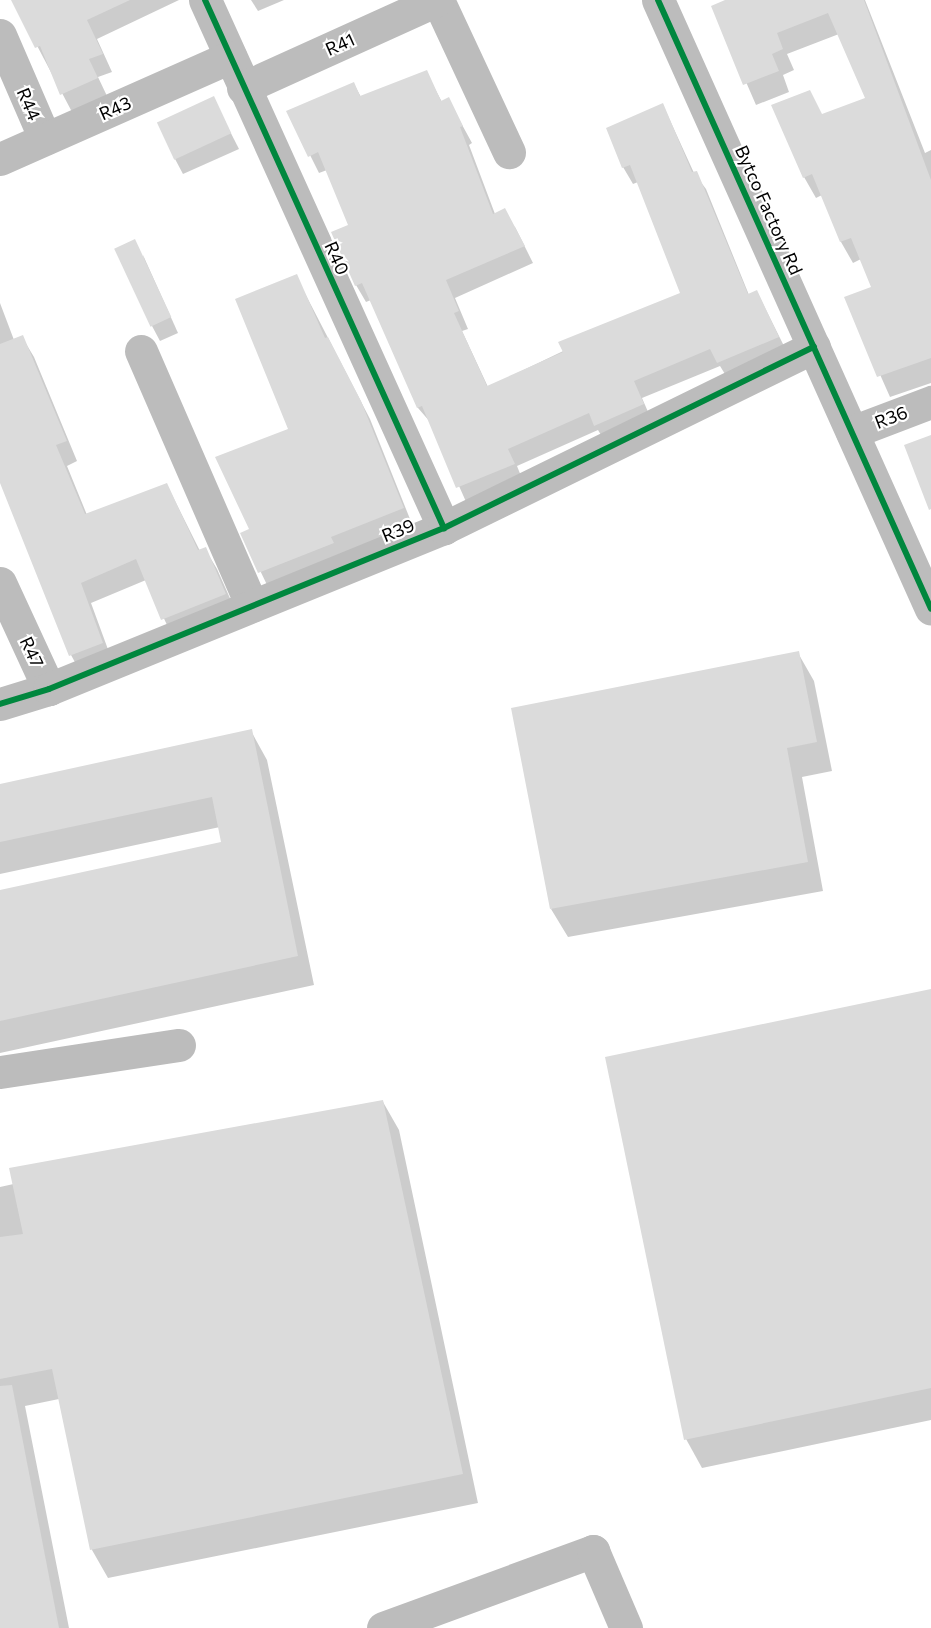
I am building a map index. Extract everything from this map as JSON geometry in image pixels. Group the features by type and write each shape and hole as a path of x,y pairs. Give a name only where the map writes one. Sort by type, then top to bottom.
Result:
{"street":[{"name":"R40","path":"205,0 444,528"},
{"name":"R41","path":"243,88 437,0"},
{"path":"437,0 508,152"},
{"name":"Bytco Factory Rd","path":"658,0 931,609"},
{"name":"R44","path":"0,34 45,139"},
{"name":"R43","path":"0,159 230,57"},
{"name":"R39","path":"0,704 49,689 444,528 814,347"},
{"path":"141,351 252,606"},
{"name":"R36","path":"852,432 931,402"},
{"name":"R47","path":"0,583 49,689"},
{"path":"0,1072 179,1045"},
{"path":"383,1628 593,1551 626,1628"}],"building":[{"path":"11,0 130,0 87,20 103,54 89,59 98,78 60,95 40,46 35,48"},
{"path":"725,0 864,0 931,180 931,358 877,377 844,297 871,287 851,238 840,242 812,174 803,178 771,105 810,90 822,114 865,98 828,13 777,33 783,49 772,54 779,71 743,85 711,6"},
{"path":"427,70 441,101 449,97 463,126 460,127 493,214 505,208 525,246 446,280 459,311 454,313 487,386 563,352 558,342 680,293 630,165 622,168 606,128 663,103 692,172 697,171 748,294 757,290 779,337 717,363 710,349 634,381 644,404 594,426 589,413 508,449 515,464 456,488 422,406 417,408 362,283 355,286 331,232 348,225 318,152 308,157 286,111 354,82 360,96"},
{"path":"214,96 231,133 174,160 157,123"},
{"path":"135,239 171,317 151,327 114,249"},
{"path":"297,274 325,338 328,337 361,401 404,508 331,537 334,543 258,573 240,533 249,529 215,457 288,429 235,299"},
{"path":"23,335 67,441 56,445 85,514 167,483 198,550 206,547 226,594 161,620 136,559 81,583 103,643 69,656 0,483 0,344"},
{"path":"931,435 931,509 929,510 904,445"},
{"path":"799,651 817,742 787,748 808,862 550,909 511,708"},
{"path":"252,729 298,956 0,1021 0,890 221,842 212,797 0,842 0,784"},
{"path":"931,989 931,1388 684,1440 605,1057"},
{"path":"383,1100 463,1474 90,1550 52,1369 0,1379 0,1237 23,1234 9,1168"},
{"path":"12,1385 59,1628 0,1628 0,1386"}],"cycle path":[{"path":"205,0 444,528"},
{"path":"658,0 931,609"},
{"path":"0,704 49,689 444,528 814,347"}]}
